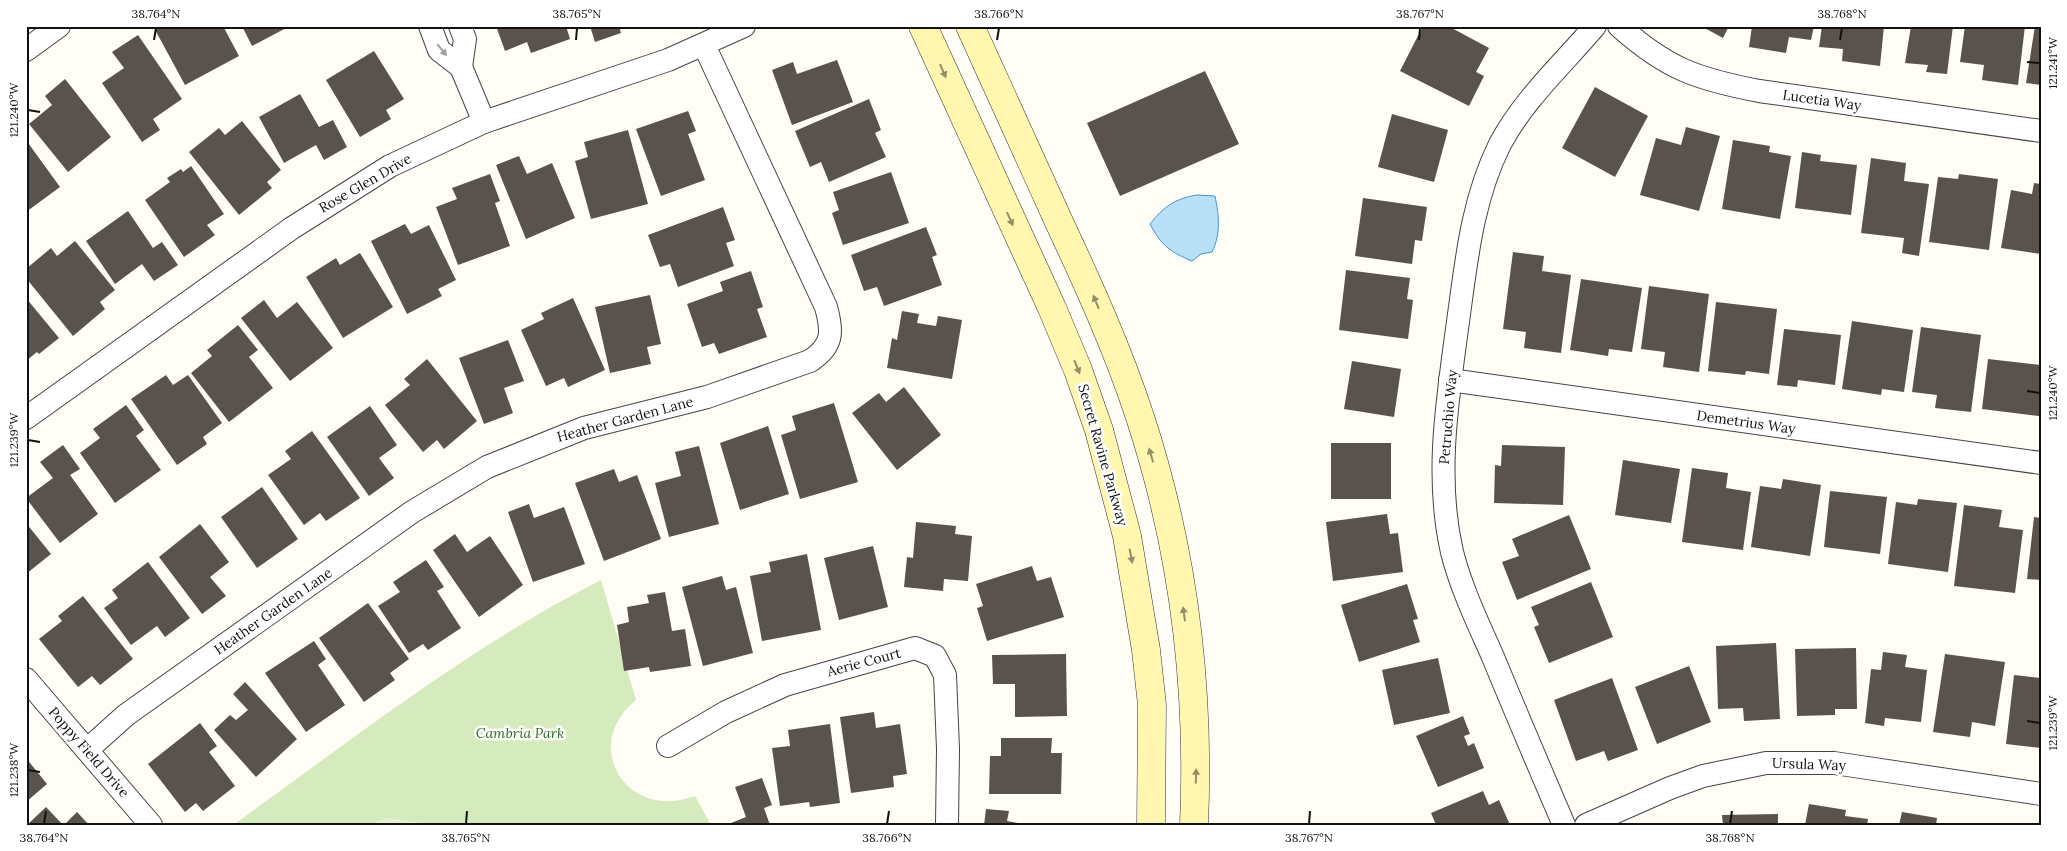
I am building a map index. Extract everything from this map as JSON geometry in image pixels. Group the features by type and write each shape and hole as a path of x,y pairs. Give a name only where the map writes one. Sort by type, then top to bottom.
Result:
{"main road":[{"name":"Secret Ravine Parkway","path":"923,26 1052,308 1078,370 1102,439 1127,536 1146,650 1152,705 1151,825"},
{"path":"970,26 1091,290 1140,417 1154,465 1180,584 1195,698 1196,771 1194,825"}],"street":[{"path":"26,50 59,26"},
{"path":"430,26 439,50 461,67 484,122"},
{"path":"460,26 465,39 461,67"},
{"name":"Rose Glen Drive","path":"26,418 341,195 390,166 484,122 668,60 744,26"},
{"name":"Petruchio Way","path":"1564,825 1477,620 1453,555 1443,488 1444,451 1450,380 1473,219 1490,167 1501,143 1529,100 1566,56 1595,26"},
{"name":"Lucetia Way","path":"1619,26 1641,46 1675,68 1715,83 1759,92 2041,131"},
{"name":"Heather Garden Lane","path":"87,750 126,715 412,512 487,467 584,428 707,397 810,361 823,352 830,339 830,323 826,307 704,45"},
{"name":"Demetrius Way","path":"1450,380 2041,463"},
{"name":"Aerie Court","path":"668,746 726,712 785,685 916,648 935,656 945,675 948,749 947,825"},
{"name":"Poppy Field Drive","path":"26,679 151,825"},
{"name":"Ursula Way","path":"1586,825 1702,776 1766,763 1834,763 2041,794"}],"green space":[{"name":"Cambria Park","path":"601,580 636,700 620,718 612,738 612,757 619,775 631,789 649,798 670,801 695,796 711,825 233,825 367,727 458,664 552,606"},
{"path":"386,818 423,823 423,825 369,825"}],"water":[{"path":"1197,195 1215,196 1218,231 1212,252 1201,254 1192,261 1162,243 1150,224 1170,204 1183,198"}],"building":[{"path":"153,26 223,26 239,56 185,85"},
{"path":"242,26 290,26 252,46"},
{"path":"496,26 566,26 570,39 531,53 527,42 505,51"},
{"path":"590,26 619,26 621,33 595,42"},
{"path":"1423,26 1448,26 1489,48 1476,72 1484,76 1469,106 1400,71"},
{"path":"1701,26 1729,26 1723,38"},
{"path":"1752,26 1814,26 1811,40 1789,37 1786,53 1749,47"},
{"path":"1822,26 1884,26 1880,66 1842,61 1843,49 1819,47"},
{"path":"1911,26 1953,26 1947,74 1926,72 1928,65 1905,63"},
{"path":"1965,26 2025,26 2018,85 1982,80 1984,65 1960,62"},
{"path":"2035,26 2041,26 2041,85 2026,83"},
{"path":"138,35 182,99 153,119 160,130 142,142 102,83 124,68 112,52"},
{"path":"374,51 404,99 386,110 391,119 360,137 326,80"},
{"path":"837,60 853,102 792,125 772,70 793,62 797,74"},
{"path":"1205,71 1239,144 1120,196 1087,123"},
{"path":"65,79 111,137 68,172 29,124 52,105 45,96"},
{"path":"1595,87 1648,116 1615,177 1562,148"},
{"path":"300,94 319,127 333,120 347,147 324,160 316,145 284,163 259,117"},
{"path":"869,99 881,130 875,133 886,157 829,182 821,162 810,167 795,131"},
{"path":"688,111 696,131 688,134 705,180 661,196 636,129"},
{"path":"1392,114 1448,130 1434,182 1378,167"},
{"path":"242,121 281,170 267,182 272,188 239,215 189,152 219,128 225,135"},
{"path":"1686,127 1720,136 1699,211 1640,195 1656,138 1681,145"},
{"path":"628,130 648,204 591,219 575,161 588,157 584,142"},
{"path":"26,140 60,187 26,212"},
{"path":"1733,140 1770,146 1769,152 1791,156 1780,219 1722,209"},
{"path":"1802,152 1821,155 1820,161 1857,165 1851,215 1795,208"},
{"path":"519,156 527,174 552,163 575,218 526,239 496,165"},
{"path":"1871,158 1906,163 1904,181 1929,184 1919,256 1902,253 1904,238 1861,233"},
{"path":"191,166 224,214 207,225 215,235 184,257 145,200 170,182 167,178 181,169 183,172"},
{"path":"891,172 909,223 843,245 832,213 839,210 833,192"},
{"path":"490,174 500,201 495,203 510,246 458,265 436,207 457,199 452,188"},
{"path":"1959,174 1998,179 1989,250 1929,242 1938,177 1958,179"},
{"path":"2034,183 2041,184 2041,254 2001,248 2011,190 2032,194"},
{"path":"1363,198 1427,207 1422,241 1415,240 1412,264 1355,256"},
{"path":"723,207 735,240 726,243 734,266 678,287 670,264 660,267 648,235"},
{"path":"128,211 153,248 162,242 178,265 154,281 142,264 115,284 86,241"},
{"path":"405,224 411,234 429,225 456,280 438,289 442,296 407,314 371,241"},
{"path":"926,227 937,255 932,257 942,285 884,306 877,287 864,291 851,255"},
{"path":"75,241 115,290 100,302 105,309 73,336 26,278 26,269 51,248 57,256"},
{"path":"1513,252 1544,256 1542,271 1571,275 1561,353 1524,348 1526,332 1503,329"},
{"path":"360,253 393,307 343,338 306,277 336,258 340,265"},
{"path":"1346,270 1410,278 1407,299 1413,300 1408,339 1339,330"},
{"path":"751,271 763,307 757,309 767,337 719,354 714,343 702,347 687,304 723,291 720,282"},
{"path":"1581,279 1642,288 1632,352 1609,349 1608,356 1570,350"},
{"path":"1649,286 1709,294 1699,372 1663,367 1665,352 1641,349"},
{"path":"650,295 661,344 647,347 651,364 610,373 595,307"},
{"path":"26,298 59,338 39,354 37,352 26,361"},
{"path":"573,298 605,370 568,387 564,378 546,386 521,330 544,319 541,313"},
{"path":"264,300 277,318 297,302 333,348 290,381 241,318"},
{"path":"1716,302 1777,309 1769,374 1746,371 1745,375 1708,371"},
{"path":"902,311 919,314 917,323 936,326 938,316 962,320 952,379 887,368 892,338 897,340"},
{"path":"1852,321 1913,330 1904,392 1882,389 1881,395 1842,389"},
{"path":"238,325 258,350 249,357 273,388 229,422 191,373 212,356 207,350"},
{"path":"1921,327 1981,335 1971,412 1935,408 1937,395 1912,392"},
{"path":"1784,329 1841,335 1835,385 1798,380 1797,387 1777,385"},
{"path":"508,340 524,381 504,388 513,413 484,424 459,358"},
{"path":"427,359 477,421 444,449 437,440 423,452 385,405 410,385 404,379"},
{"path":"1988,359 2041,365 2039,416 1982,409"},
{"path":"1352,361 1401,369 1394,417 1344,409"},
{"path":"166,375 173,385 188,375 222,423 203,437 207,444 177,465 131,399"},
{"path":"904,387 941,435 897,470 852,413 879,393 886,402"},
{"path":"834,403 858,482 800,499 781,435 796,430 792,416"},
{"path":"126,405 144,430 136,436 161,470 115,503 80,453 100,438 93,429"},
{"path":"370,406 397,445 379,458 394,478 369,496 327,437"},
{"path":"768,426 789,494 740,510 720,443"},
{"path":"312,431 360,498 326,521 320,513 304,525 268,475 291,459 285,451"},
{"path":"1331,443 1391,443 1391,499 1331,499"},
{"path":"63,445 80,469 70,475 98,514 60,543 26,498 53,478 40,462"},
{"path":"1502,445 1565,447 1563,505 1494,503 1495,465 1501,466"},
{"path":"699,446 719,524 669,537 655,483 681,476 675,452"},
{"path":"1623,460 1680,469 1671,523 1615,515"},
{"path":"1692,468 1728,473 1726,488 1751,492 1743,550 1682,542"},
{"path":"614,469 619,482 637,475 661,539 604,561 575,483"},
{"path":"1783,479 1821,485 1810,556 1751,547 1760,486 1781,489"},
{"path":"262,487 298,539 257,568 221,517"},
{"path":"1830,491 1887,497 1880,554 1824,547"},
{"path":"1918,499 1957,503 1948,572 1888,564 1896,502 1917,505"},
{"path":"529,504 534,518 564,507 585,564 533,582 508,512"},
{"path":"1964,505 2002,510 1999,527 2023,530 2015,593 1954,586"},
{"path":"1387,514 1390,534 1398,533 1403,572 1333,581 1326,522"},
{"path":"1569,515 1591,569 1517,600 1502,562 1519,556 1512,539"},
{"path":"2034,517 2041,518 2041,580 2027,579"},
{"path":"916,522 956,526 955,534 972,536 968,581 944,579 943,591 904,587 907,557 913,558"},
{"path":"26,523 51,554 26,574"},
{"path":"200,524 229,562 210,577 226,596 202,614 159,557"},
{"path":"455,534 467,552 490,536 523,585 479,617 433,550"},
{"path":"873,546 888,607 839,620 824,558"},
{"path":"807,554 821,630 762,641 750,576 771,572 769,562"},
{"path":"426,560 444,587 437,591 461,628 428,650 423,644 409,653 378,606 400,592 393,582"},
{"path":"148,562 190,618 165,637 157,626 131,645 104,608 118,598 112,590"},
{"path":"1032,566 1037,581 1051,577 1064,617 987,641 977,608 983,606 976,584"},
{"path":"722,576 726,590 736,587 753,653 703,666 682,587"},
{"path":"1591,582 1613,637 1549,663 1534,627 1539,625 1531,607"},
{"path":"1407,584 1418,619 1413,620 1420,642 1359,662 1341,605"},
{"path":"665,592 672,631 685,629 691,666 650,672 649,667 624,671 617,625 629,622 627,607 649,603 647,595"},
{"path":"83,596 133,659 100,685 92,676 78,687 39,639 62,621 58,616"},
{"path":"368,603 409,659 390,673 395,680 364,702 319,638"},
{"path":"314,641 326,659 318,665 345,705 306,732 265,673"},
{"path":"1776,643 1780,719 1744,721 1743,708 1718,709 1716,646"},
{"path":"1856,648 1857,709 1835,709 1835,715 1797,716 1795,649"},
{"path":"1883,652 1907,655 1905,667 1927,670 1921,722 1885,718 1884,726 1865,723 1871,669 1881,670"},
{"path":"1066,654 1067,716 1015,717 1015,684 993,684 992,655"},
{"path":"1945,654 2005,662 1995,726 1972,722 1970,737 1933,732"},
{"path":"1438,658 1450,713 1394,725 1382,670"},
{"path":"1689,666 1711,722 1657,744 1635,687"},
{"path":"2014,675 2041,678 2041,748 2006,744"},
{"path":"1612,678 1638,750 1608,761 1604,751 1576,761 1554,700"},
{"path":"245,682 297,739 256,777 214,730 230,715 236,720 248,710 233,694"},
{"path":"874,712 876,728 900,724 907,774 893,776 894,787 851,793 840,717"},
{"path":"1463,716 1470,734 1464,736 1468,746 1474,743 1484,768 1438,787 1416,736"},
{"path":"200,723 217,746 209,752 235,786 203,811 196,803 185,812 148,764"},
{"path":"830,724 840,803 810,807 809,802 780,806 772,748 790,746 788,730"},
{"path":"1001,738 1052,738 1051,753 1062,753 1061,794 989,794 990,756 1001,756"},
{"path":"26,758 47,784 26,802"},
{"path":"762,778 772,805 764,808 770,825 726,825 746,817 735,787"},
{"path":"1483,791 1489,805 1499,800 1510,825 1436,825 1431,813"},
{"path":"1809,804 1846,810 1845,816 1868,819 1867,825 1805,825"},
{"path":"46,807 63,825 27,825"},
{"path":"986,809 1009,811 1007,821 1029,825 984,825"},
{"path":"77,812 89,825 64,825"},
{"path":"1902,812 1937,818 1936,825 1899,825"},
{"path":"1778,814 1778,825 1723,825 1722,815"}]}
